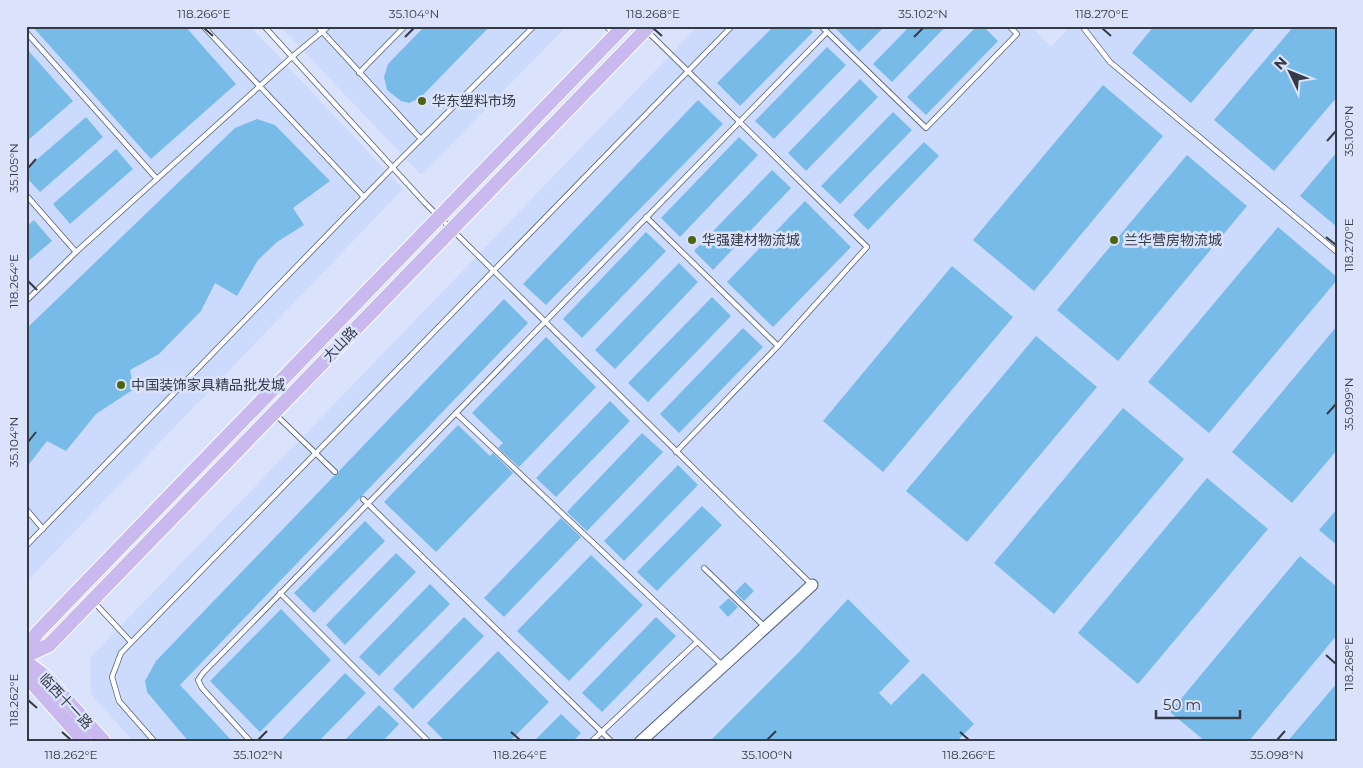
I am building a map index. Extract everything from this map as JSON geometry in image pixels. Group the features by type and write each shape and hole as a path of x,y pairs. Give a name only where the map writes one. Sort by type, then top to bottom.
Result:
{"main road":[{"name":"大山路","path":"26,656 49,645 451,228 648,28"},
{"name":"大山路","path":"26,651 37,633 439,216 615,29"},
{"name":"临西十一路","path":"26,663 95,742"},
{"name":"临西十一路","path":"26,663 46,677 104,742"},
{"name":"临西十一路","path":"26,668 35,686 85,742"}],"street":[{"path":"640,742 812,584"}],"lane":[{"path":"204,26 259,87 364,197"},
{"path":"264,26 393,167 492,271 812,584"},
{"path":"317,26 421,139"},
{"path":"26,301 76,252 293,56 329,26"},
{"path":"359,73 405,26"},
{"path":"26,546 393,167 534,26"},
{"path":"155,742 119,701 112,678 120,653 732,26"},
{"path":"821,26 926,128 1017,34 1009,26"},
{"path":"1082,26 1110,62 1337,252"},
{"path":"648,28 688,71 867,247 778,346 676,452"},
{"path":"26,32 157,179"},
{"path":"251,742 198,680 544,321 827,32"},
{"path":"26,195 76,252"},
{"path":"646,217 778,346"},
{"path":"456,412 723,666"},
{"path":"274,413 335,472"},
{"path":"363,500 612,742"},
{"path":"26,509 43,529"},
{"path":"704,568 765,627"},
{"path":"280,593 430,742"},
{"path":"91,600 131,642"},
{"path":"591,742 697,642"}],"shaded area":[{"name":"中国装饰家具精品批发城","path":"26,26 250,26 403,189 26,582"},
{"name":"华东塑料市场","path":"280,26 567,26 421,175"},
{"path":"698,26 1031,26 1051,47 1070,26 1337,26 1337,742 134,742 91,694 90,658"}],"building":[{"path":"32,26 185,26 236,84 151,159"},
{"path":"425,26 490,26 420,98 409,103 401,101 387,90 384,77 388,64"},
{"path":"774,26 807,26 813,32 740,106 717,83"},
{"path":"833,26 885,26 859,52"},
{"path":"910,26 946,26 892,82 873,64"},
{"path":"977,26 983,26 998,41 926,115 907,97"},
{"path":"1154,26 1257,26 1191,103 1132,53"},
{"path":"1294,26 1337,26 1337,97 1274,171 1214,120"},
{"path":"827,47 846,65 774,139 755,121"},
{"path":"26,48 73,101 26,142"},
{"path":"860,79 878,97 806,171 788,153"},
{"path":"1103,85 1163,136 1034,291 973,240"},
{"path":"698,100 723,124 546,305 523,284"},
{"path":"893,112 912,130 840,204 821,186"},
{"path":"86,117 103,137 40,192 26,177 26,169"},
{"path":"257,119 275,125 330,181 293,208 304,225 277,242 258,260 237,296 215,283 201,311 159,354 130,370 134,389 96,414 66,451 47,441 26,468 26,329 235,128"},
{"path":"739,137 758,155 680,237 661,218"},
{"path":"924,142 939,156 868,230 853,215"},
{"path":"116,149 133,169 70,224 53,204"},
{"path":"1337,152 1337,227 1300,196"},
{"path":"1187,155 1247,206 1118,361 1057,310"},
{"path":"772,170 791,188 713,270 694,251"},
{"path":"805,201 851,247 773,327 727,282"},
{"path":"34,220 52,241 26,263 26,227"},
{"path":"1278,227 1337,277 1337,280 1209,433 1148,382"},
{"path":"646,232 666,251 582,338 563,319"},
{"path":"679,263 698,282 615,369 595,350"},
{"path":"952,266 1013,317 883,472 823,421"},
{"path":"712,297 731,316 648,402 628,383"},
{"path":"504,299 528,323 180,685 233,742 189,742 147,692 145,681 156,661 338,474"},
{"path":"1337,326 1337,450 1292,503 1232,452"},
{"path":"743,328 763,347 679,433 660,414"},
{"path":"1036,336 1097,387 967,542 906,491"},
{"path":"546,337 596,387 519,467 498,448 503,443 472,413"},
{"path":"610,401 630,421 556,497 536,478"},
{"path":"1123,408 1184,459 1054,614 994,563"},
{"path":"458,425 490,456 493,453 513,473 436,552 384,502"},
{"path":"642,433 663,452 587,531 567,512"},
{"path":"678,465 698,485 624,561 604,541"},
{"path":"1207,478 1268,529 1138,684 1078,633"},
{"path":"702,506 722,525 657,591 637,572"},
{"path":"1337,509 1337,545 1319,530"},
{"path":"561,518 581,537 504,617 484,598"},
{"path":"365,521 385,541 314,613 294,593"},
{"path":"396,553 416,572 345,645 326,625"},
{"path":"591,555 643,605 569,681 517,631"},
{"path":"1300,556 1337,587 1337,635 1248,742 1206,742 1170,712"},
{"path":"745,582 754,591 744,601 735,592"},
{"path":"430,584 450,604 379,676 359,657"},
{"path":"729,598 738,607 728,617 719,607"},
{"path":"848,599 910,661 879,693 891,705 923,673 974,724 956,742 709,742 797,654"},
{"path":"281,609 331,660 260,732 210,681"},
{"path":"464,617 484,636 413,709 393,689"},
{"path":"656,617 676,636 602,712 582,693"},
{"path":"498,651 549,702 509,742 446,742 427,723"},
{"path":"345,673 366,693 318,742 279,742"},
{"path":"1337,683 1337,742 1287,742"},
{"path":"379,705 399,724 382,742 343,742"},
{"path":"561,714 581,733 572,742 533,742"}],"place":[{"name":"华东塑料市场","path":"422,101"},
{"name":"华强建材物流城","path":"692,240"},
{"name":"兰华营房物流城","path":"1114,240"},
{"name":"中国装饰家具精品批发城","path":"121,385"}]}
